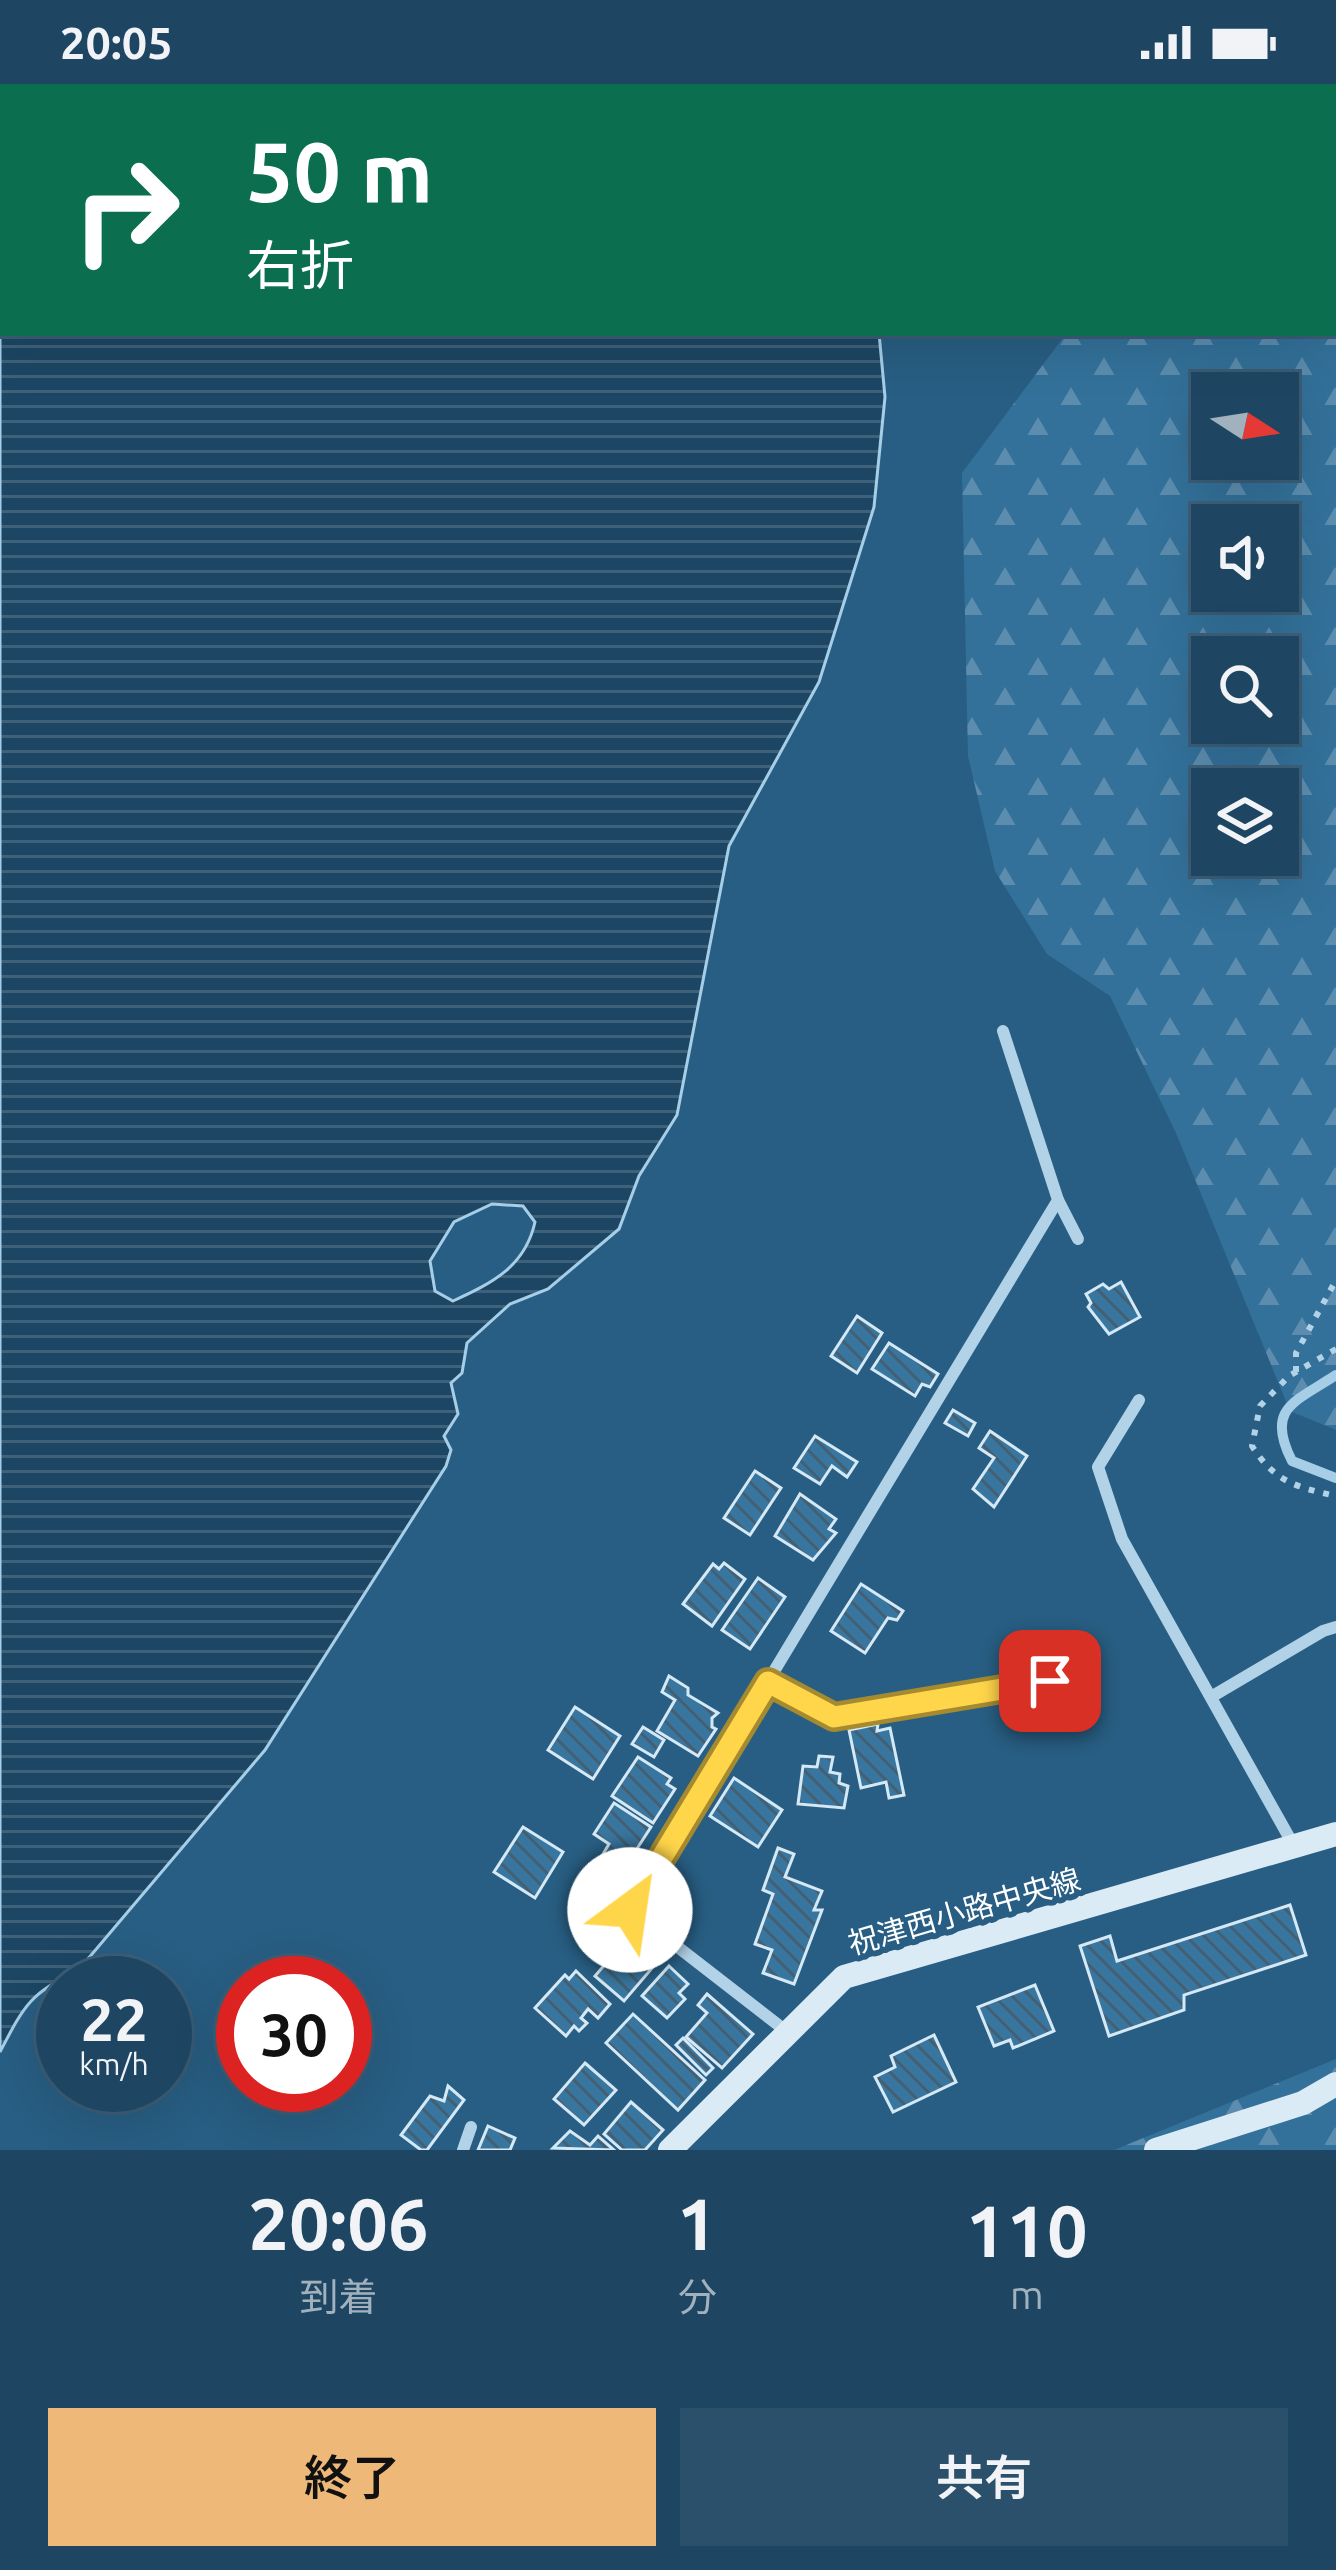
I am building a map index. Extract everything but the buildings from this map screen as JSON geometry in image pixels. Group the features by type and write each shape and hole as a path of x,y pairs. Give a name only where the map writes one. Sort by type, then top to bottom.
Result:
{"main road":[{"name":"祝津西小路中央線","path":"670,2150 844,1977 1336,1834"},
{"path":"1156,2150 1303,2103 1336,2084"}],"street":[{"path":"1003,1031 1058,1200 1078,1239"},
{"path":"785,2031 630,1910 1058,1200"},
{"path":"1139,1400 1098,1467 1122,1539 1294,1846"},
{"path":"1210,1697 1336,1627"},
{"path":"768,1682 834,1717 1050,1681"},
{"path":"463,2150 471,2127"}],"path":[{"path":"1296,1372 1296,1353 1336,1280"},
{"path":"1336,1349 1296,1372 1260,1406 1252,1446 1267,1471 1298,1487 1336,1496"}],"green space":[{"path":"1061,336 1336,336 1336,1430 1290,1411 1176,1133 1110,996 1047,954 995,871 968,756 962,473"},
{"path":"1336,2059 1336,2150 1114,2150"}],"shaded area":[{"path":"0,336 879,336 885,397 874,507 819,682 729,846 677,1115 639,1176 619,1229 548,1289 510,1304 467,1343 462,1373 451,1383 458,1414 444,1436 451,1450 446,1466 265,1750 90,1956 36,1956 36,1997 0,2052","holes":["492,1204 523,1206 535,1222 515,1262 493,1280 453,1301 435,1291 430,1261 454,1222"]}],"waterway":[{"path":"1336,1375 1288,1408 1282,1429 1292,1461 1336,1478"}],"route":[{"path":"630,1910 768,1682 834,1717 1050,1681"}]}
